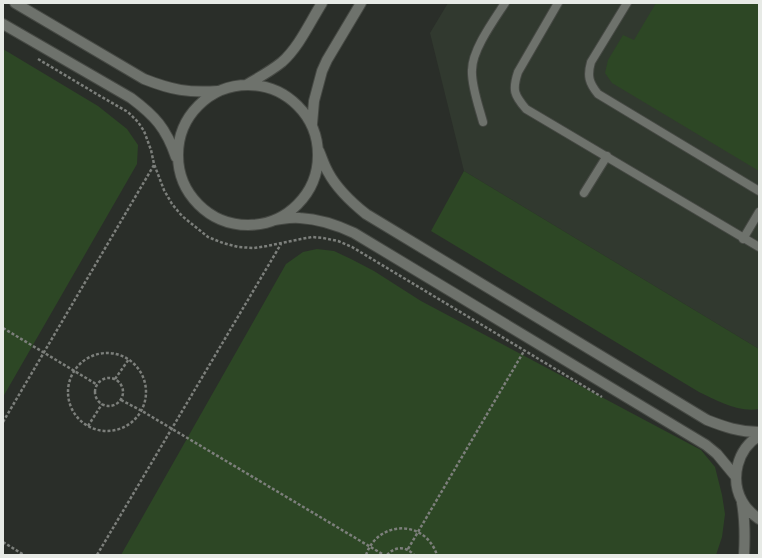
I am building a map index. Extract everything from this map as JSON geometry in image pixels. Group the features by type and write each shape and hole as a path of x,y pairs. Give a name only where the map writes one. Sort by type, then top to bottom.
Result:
{"street":[{"path":"15,3 144,78 163,86 182,91 202,92 246,85 266,87 284,95 300,108 312,124 319,151 328,172 339,188 350,201 366,214 707,420 734,430 759,432"},
{"path":"246,85 271,70 283,60 297,44 322,3"},
{"path":"312,124 314,101 322,71 361,3"},
{"path":"3,24 131,98 147,110 161,126 171,144 179,163 183,181 192,197 205,210 221,219 238,224 257,224 274,220 298,218 316,219 336,224 354,233 706,445 717,454 736,477"},
{"path":"179,163 179,145 184,128 193,112 206,99 222,90"},
{"path":"274,220 293,209 308,192 316,172 319,151"},
{"path":"759,436 748,445 741,455 737,466 736,477 737,489 742,501 749,511 759,519"},
{"path":"742,501 746,538 744,555"}],"lane":[{"path":"483,122 472,80 472,65 478,48 505,3"},
{"path":"558,3 518,72 514,83 518,100 526,109 759,248"},
{"path":"627,3 592,62 589,70 589,79 592,87 598,94 759,191"},
{"path":"584,193 607,156"},
{"path":"743,239 759,212"}],"path":[{"path":"35,57 128,112 138,122 144,131 154,164 164,190 172,204 182,216 208,237 238,247 254,248 312,237 338,241 352,247 604,398"},
{"path":"3,422 154,164"},
{"path":"97,555 282,243"},
{"path":"3,328 96,384"},
{"path":"408,549 524,351"},
{"path":"103,353 121,355 129,359 141,371 144,378 147,395 142,411 130,424 114,430 105,431 96,429 82,422 76,416 69,402 68,394 70,378 74,371 87,359 103,353"},
{"path":"116,379 129,359"},
{"path":"103,378 116,379 123,388 121,400 111,406 102,404 97,400 94,394 96,384 103,378"},
{"path":"121,400 384,555"},
{"path":"88,426 102,404"},
{"path":"366,555 369,546 380,535 387,531 402,528 418,532 425,537 431,543 437,555"},
{"path":"3,542 24,555"},
{"path":"387,555 397,548 408,549 414,555"}],"shaded area":[{"path":"448,3 759,3 759,349 464,171 430,33"}],"green space":[{"path":"656,3 759,3 759,171 612,83 605,73 608,60 623,35 634,40"},
{"path":"3,49 98,106 127,129 138,145 137,164 3,397"},
{"path":"464,171 759,349 759,409 751,410 736,407 720,402 699,392 431,231"},
{"path":"317,249 334,251 374,271 421,301 701,450 715,467 725,514 722,537 716,555 121,555 286,264 303,252"}]}
